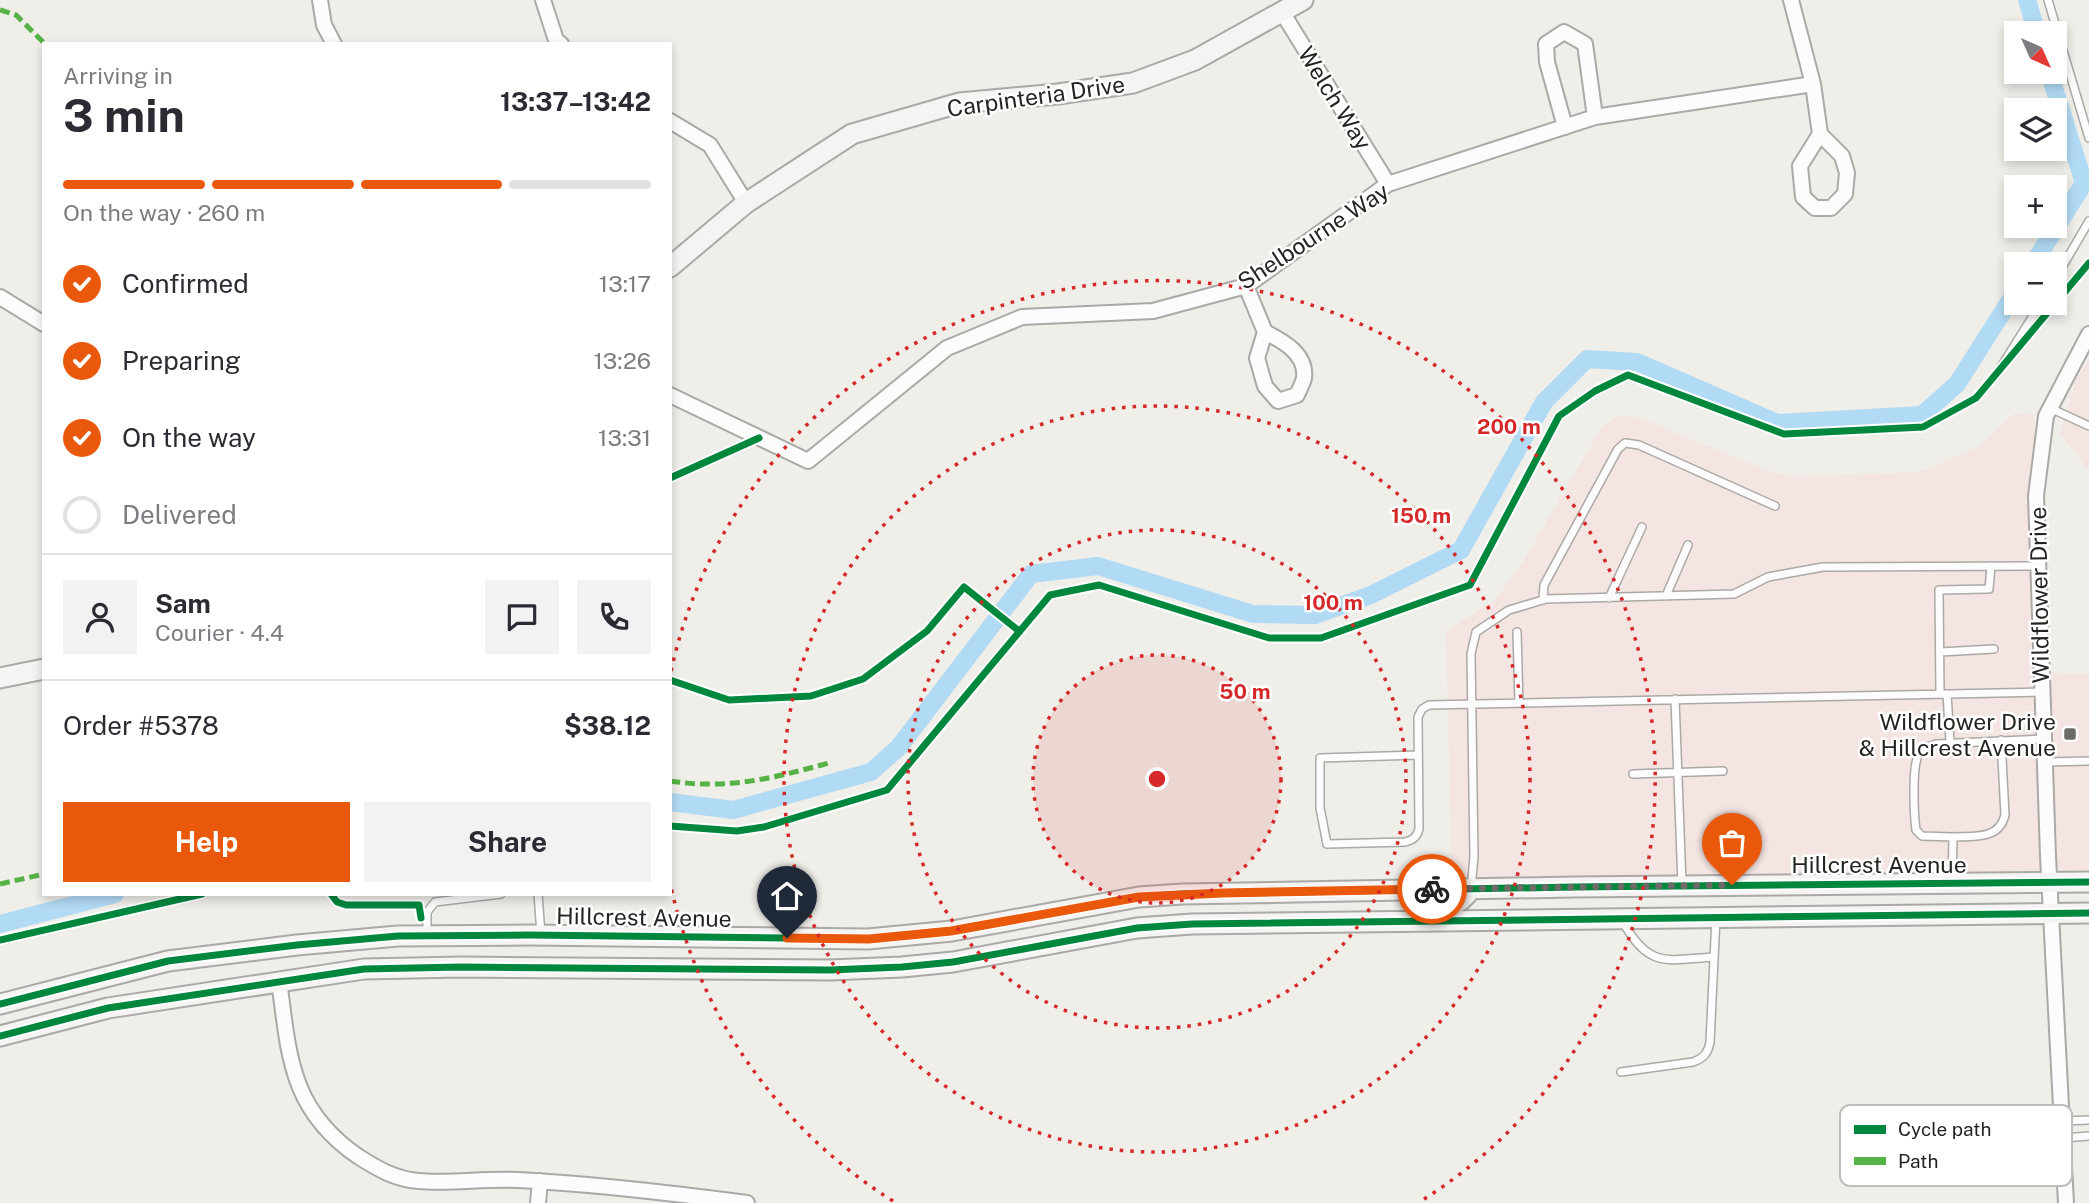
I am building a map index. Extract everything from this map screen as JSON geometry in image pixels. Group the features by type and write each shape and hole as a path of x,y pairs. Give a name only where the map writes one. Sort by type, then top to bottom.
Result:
{"main road":[{"name":"Carpinteria Drive","path":"672,265 746,203 852,134 959,103 1058,94 1133,83 1195,60 1303,0"},
{"path":"0,678 42,670"},
{"name":"Hillcrest Avenue","path":"0,1004 168,961 297,944 398,936 869,939 951,931 1139,897 1207,893 2089,882"},
{"path":"1359,922 1407,911 1448,908 1460,901 1471,889"},
{"path":"0,1036 108,1008 364,969 461,967 830,970 902,967 953,962 1163,926 1265,922 2089,913"}],"street":[{"path":"320,0 324,25 333,42"},
{"path":"543,0 558,42"},
{"path":"1791,0 1813,84 1820,134 1842,156 1847,173 1845,194 1831,208 1815,208 1802,197 1800,166 1820,134"},
{"name":"Welch Way","path":"1282,12 1388,184"},
{"path":"1565,127 1546,53 1546,44 1564,32 1585,44 1595,117"},
{"name":"Shelbourne Way","path":"672,396 808,461 947,348 1022,317 1153,311 1246,286 1388,184 1595,117 1813,84"},
{"path":"672,122 710,145 746,203"},
{"path":"1246,286 1265,331 1257,358 1265,386 1278,401 1297,395 1304,378 1300,358 1286,342 1265,331"},
{"path":"0,297 42,323"},
{"name":"Wildflower Drive","path":"2062,1105 2049,882 2036,496 2046,416 2089,334"},
{"path":"279,980 290,1056 303,1096 318,1121 349,1150 382,1171 409,1180 540,1181 747,1203"},
{"path":"538,1203 540,1181"}],"lane":[{"path":"2048,0 2089,138"},
{"path":"2067,259 2089,221"},
{"path":"1996,375 2034,315"},
{"path":"2050,408 2089,426"},
{"path":"1543,600 1544,585 1618,449 1625,443 1639,445 1775,506"},
{"path":"1609,598 1642,527"},
{"path":"1666,596 1688,545"},
{"path":"1950,742 1943,694 1939,590 1989,589 1991,566"},
{"path":"1471,889 1474,857 1471,654 1476,632 1509,610 1543,600 1734,594 1768,578 1823,567 2038,566"},
{"path":"1517,632 1519,702"},
{"path":"1940,652 1994,649"},
{"path":"1418,755 1320,758 1320,807 1327,844 1405,842 1411,841 1417,835 1419,829 1418,716 1422,709 1429,705 2041,692"},
{"path":"1675,699 1682,886"},
{"path":"2001,740 2005,815 1994,833 1953,837 1923,836 1918,833 1915,825 1916,759 1927,747 1950,742 2001,740 2043,739"},
{"path":"2044,762 2089,761"},
{"path":"1633,774 1723,771"},
{"path":"1952,883 1953,837"},
{"path":"427,936 427,912 435,902 484,896"},
{"path":"538,896 541,935"},
{"path":"1621,1072 1693,1062 1704,1056 1710,1042 1716,917"},
{"path":"1621,919 1630,936 1650,956 1672,960 1714,957"}],"shaded area":[{"path":"2089,359 2089,471 2060,433 2076,379"},
{"path":"2015,413 2034,414 2036,674 2089,673 2089,870 1452,877 1446,631 1496,599 1524,560 1602,427 1617,416 1638,417 1765,470 1796,477 1919,472 1977,448"}],"waterway":[{"path":"2027,0 2033,21"},
{"path":"2041,252 2084,183 2053,84"},
{"path":"672,802 733,810 871,772 899,747 1031,574 1098,566 1253,614 1315,615 1371,595 1461,550 1544,402 1587,359 1637,362 1777,423 1922,415 1957,384 2004,310"},
{"path":"0,924 107,896"}],"marked path":[{"path":"0,10 16,15 43,42"},
{"path":"672,781 712,784 751,781 829,763"},
{"path":"0,884 42,874"}],"cycle path":[{"path":"672,826 737,831 764,827 887,790 1050,595 1099,585 1269,638 1321,638 1470,585 1559,416 1595,391 1628,375 1784,434 1923,427 1976,398 2089,263"},
{"path":"672,477 759,438"},
{"path":"672,681 729,700 811,696 863,679 927,631 964,587 1019,631"},
{"path":"0,1004 168,961 398,936 868,939 952,931 1139,897 1182,894 2089,882"},
{"path":"0,940 193,896"},
{"path":"332,896 337,902 346,905 419,905 421,918"},
{"path":"0,1036 108,1008 364,969 461,967 830,970 902,967 953,962 1137,928 1192,924 2089,913"}],"way so far":[{"path":"1432,889 1732,885"}],"place":[{"name":"Wildflower Drive & Hillcrest Avenue","path":"2070,734"}],"route":[{"path":"787,938 869,939 951,931 1139,897 1432,889"}]}
